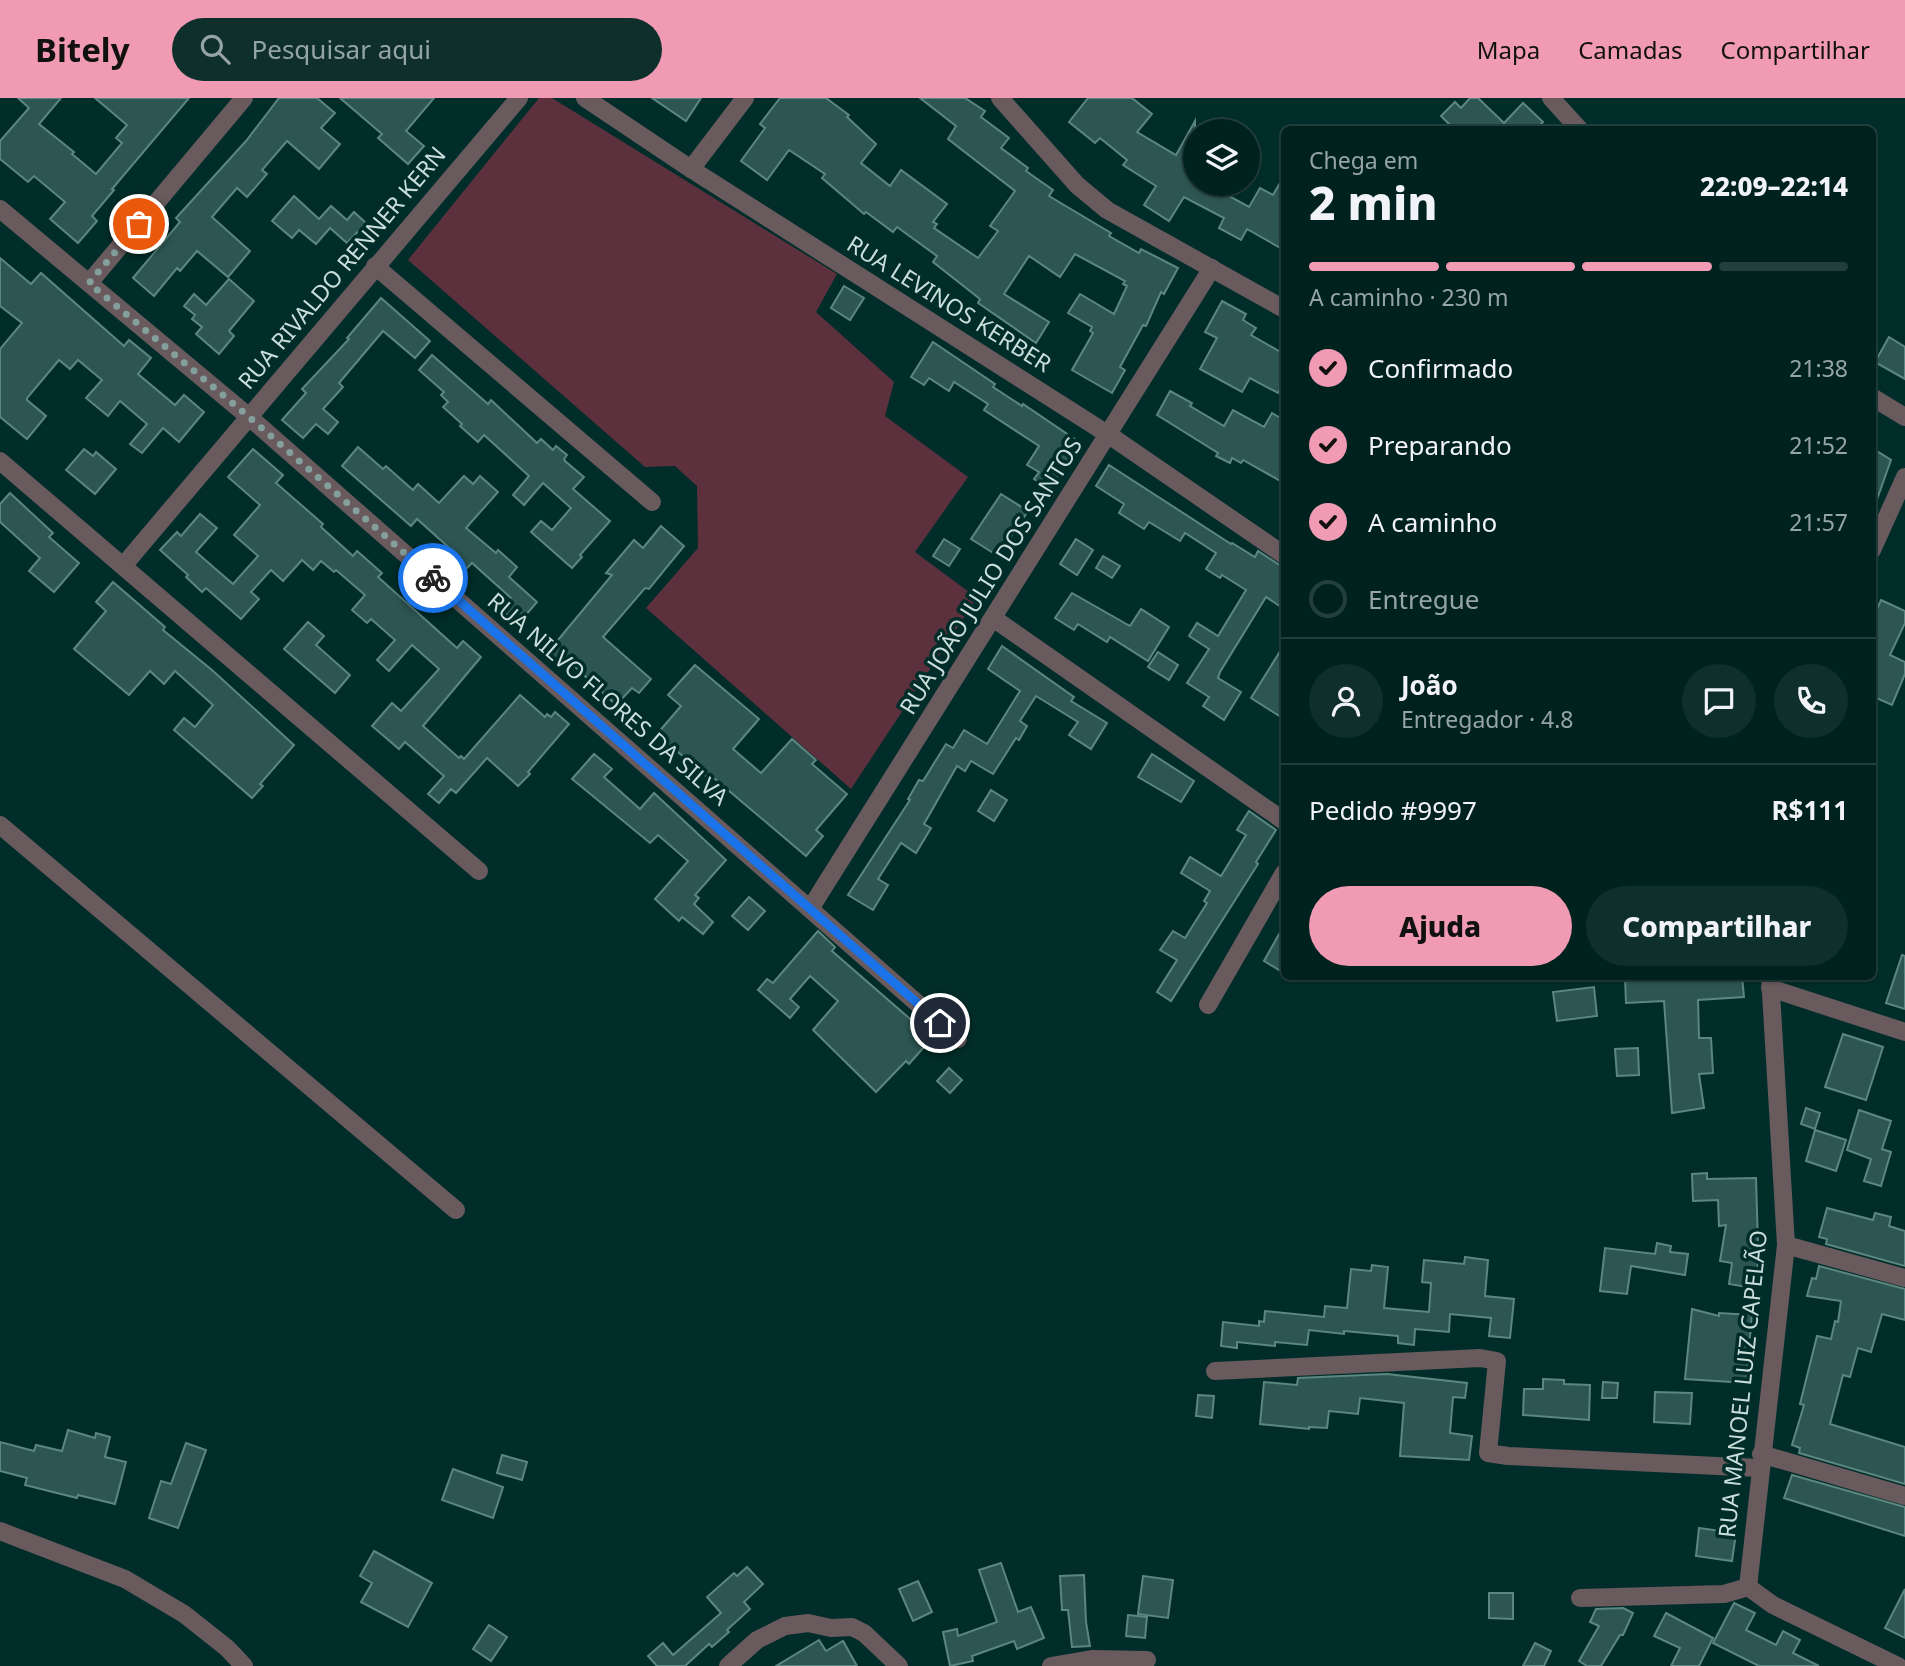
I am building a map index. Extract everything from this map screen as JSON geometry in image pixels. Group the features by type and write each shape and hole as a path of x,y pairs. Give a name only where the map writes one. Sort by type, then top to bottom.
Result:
{"street":[{"path":"89,283 244,98"},
{"name":"RUA RIVALDO RENNER KERN","path":"122,566 519,98"},
{"name":"RUA LEVINOS KERBER","path":"585,98 691,169 1109,435 1281,553"},
{"path":"691,169 745,98"},
{"path":"1000,98 1077,185 1107,210 1281,307"},
{"path":"1551,98 1576,126"},
{"name":"RUA NILVO FLORES DA SILVA","path":"0,209 248,416 958,1039"},
{"path":"375,266 652,502"},
{"name":"RUA JOÃO JULIO DOS SANTOS","path":"810,909 1212,268"},
{"path":"1876,399 1905,417"},
{"path":"0,461 479,871"},
{"path":"1876,541 1905,477"},
{"path":"993,618 1281,819"},
{"path":"0,825 456,1210"},
{"path":"1208,1004 1281,878"},
{"path":"1770,982 1905,1032"},
{"name":"RUA MANOEL LUIZ CAPELÃO","path":"1748,1587 1786,1245 1770,982"},
{"path":"1786,1245 1905,1278"},
{"path":"1215,1371 1480,1358 1497,1361 1488,1452 1508,1456 1760,1461 1905,1496"},
{"path":"0,1531 125,1579 184,1614 228,1648 244,1666"},
{"path":"1580,1598 1724,1594 1748,1587 1773,1605 1898,1666"},
{"path":"728,1666 757,1640 785,1626 808,1623 831,1628 852,1627 864,1633 899,1666"},
{"path":"1051,1666 1092,1659 1147,1660"}],"shaded area":[{"path":"539,98 552,98 837,274 816,312 894,382 885,416 968,477 915,552 977,598 851,789 646,608 698,548 697,486 675,466 645,467 408,260"}],"building":[{"path":"18,98 61,98 39,124 96,174 122,143 116,138 127,125 95,98 189,98 112,189 114,190 92,216 97,221 78,243 50,219 65,202 34,176 28,182 0,159 0,141 29,108"},
{"path":"279,98 317,98 335,113 321,128 340,144 319,169 287,141 262,170 267,174 247,197 237,188 212,217 250,251 228,277 197,251 180,271 177,268 154,296 133,278 180,222 176,218 246,141"},
{"path":"340,98 434,98 406,131 424,146 408,164 378,138 382,134"},
{"path":"652,98 701,98 686,121"},
{"path":"780,98 826,98 849,115 847,117 876,144 861,163 890,186 901,170 947,204 933,222 937,224 934,228 978,258 998,231 990,226 1015,191 948,139 956,126 920,98 965,98 985,111 981,117 1009,138 1001,148 1028,168 1026,171 1053,190 1049,196 1139,253 1141,249 1178,268 1164,294 1161,292 1146,326 1143,325 1120,367 1125,370 1112,393 1072,370 1093,333 1090,331 1092,327 1068,313 1080,294 1114,314 1127,286 1123,284 1125,281 1075,254 1060,277 1029,256 1004,294 1049,322 1036,343 978,303 980,299 933,262 937,256 897,227 893,232 866,212 864,214 822,178 825,174 789,150 767,180 741,161 765,128 760,124"},
{"path":"1088,98 1132,98 1152,114 1137,132 1176,155 1183,142 1183,196 1229,196 1249,207 1255,196 1260,196 1260,188 1273,195 1281,181 1281,248 1247,229 1241,240 1219,228 1224,218 1184,197 1169,221 1144,205 1156,186 1123,165 1127,160 1100,138 1095,143 1069,122"},
{"path":"1470,98 1478,98 1504,123 1523,103 1543,122 1539,126 1451,126 1441,116 1455,102 1461,108"},
{"path":"294,196 319,219 331,206 347,220 354,212 366,223 347,243 330,228 316,244 299,230 292,238 272,221"},
{"path":"0,258 31,284 41,273 124,346 129,340 151,358 138,374 175,405 184,395 204,412 179,442 163,428 142,453 130,444 147,424 120,401 108,416 86,398 102,380 78,360 70,369 59,360 27,398 46,416 27,439 0,417 0,349 22,323 0,306"},
{"path":"229,279 254,301 229,331 234,336 219,354 196,334 202,327 192,319 195,315 184,306 194,294 206,305"},
{"path":"844,286 864,298 850,320 831,308"},
{"path":"381,298 430,341 415,358 383,331 339,383 343,387 323,409 338,422 328,434 316,424 303,438 282,420 306,393 302,389 349,339 347,338"},
{"path":"1222,301 1246,314 1243,320 1256,328 1251,335 1281,352 1281,388 1278,393 1250,378 1242,392 1200,369 1217,338 1205,332"},
{"path":"1889,337 1905,347 1905,379 1876,363"},
{"path":"933,342 995,384 993,387 1079,442 1050,489 1034,479 1039,472 1027,465 1039,446 984,410 988,404 954,382 949,391 929,378 924,385 911,377"},
{"path":"432,355 488,404 491,400 537,443 541,439 553,450 556,446 567,455 565,461 584,477 573,489 610,521 572,568 531,532 541,521 552,530 571,508 543,483 524,505 513,495 529,476 484,435 478,442 443,407 448,402 441,395 444,392 419,370"},
{"path":"1170,391 1224,426 1233,410 1264,427 1272,413 1281,418 1281,481 1243,460 1241,463 1232,458 1230,463 1216,456 1218,453 1157,415"},
{"path":"358,447 383,469 386,466 413,490 418,484 439,503 464,476 473,484 480,476 498,492 466,528 517,567 509,577 537,602 525,616 521,613 514,621 501,609 511,598 472,563 463,572 449,559 455,553 417,519 411,526 342,466"},
{"path":"84,449 93,456 96,452 116,469 95,494 66,470"},
{"path":"253,449 283,475 276,483 323,524 321,527 353,556 357,551 382,573 378,577 457,648 463,641 481,657 423,726 459,758 461,756 464,759 520,695 545,717 547,714 551,717 555,712 569,724 518,786 487,758 456,793 451,789 439,803 428,794 444,776 405,742 399,749 372,726 392,703 401,711 439,669 412,645 389,671 377,660 395,640 371,619 367,623 352,610 365,595 336,570 334,572 321,561 313,570 302,560 283,581 271,570 251,592 259,599 241,619 206,588 202,592 186,577 188,575 160,550 177,532 181,536 200,514 217,528 196,552 233,584 258,556 234,535 260,505 228,477"},
{"path":"1876,451 1891,460 1876,502"},
{"path":"1109,465 1231,544 1255,557 1258,551 1281,565 1281,607 1266,597 1220,672 1218,678 1241,692 1224,720 1203,706 1209,697 1187,683 1209,649 1189,636 1197,623 1218,636 1246,590 1222,575 1220,578 1206,569 1216,553 1185,533 1180,541 1149,522 1144,529 1119,513 1124,504 1096,486"},
{"path":"10,493 53,533 49,537 79,563 54,592 29,571 40,558 0,522 0,504"},
{"path":"1001,494 1028,511 998,556 971,539"},
{"path":"661,526 684,546 649,589 645,588 603,637 651,679 639,693 632,688 616,705 571,663 566,668 548,652 612,575 606,573 634,540 643,548"},
{"path":"944,539 960,549 949,566 933,556"},
{"path":"1076,539 1093,550 1077,575 1060,564"},
{"path":"1103,556 1120,566 1112,578 1096,568"},
{"path":"113,582 165,627 163,630 212,670 294,745 260,784 263,786 252,798 174,730 184,718 195,727 213,705 175,671 164,684 150,671 129,695 74,649 106,611 96,602"},
{"path":"1072,593 1130,626 1141,609 1169,627 1148,661 1110,637 1107,642 1078,624 1074,630 1055,618"},
{"path":"1881,600 1905,611 1905,623 1890,655 1905,662 1905,674 1892,705 1876,698 1876,611"},
{"path":"308,622 324,636 316,645 350,675 335,693 284,649"},
{"path":"1002,646 1074,697 1071,701 1107,723 1091,749 1069,735 1078,722 1036,696 1020,721 1027,726 993,774 971,761 965,771 957,766 924,824 931,828 916,853 901,843 878,879 888,885 873,910 848,895 910,800 908,799 919,780 923,781 946,744 953,748 964,730 987,744 1020,691 988,669"},
{"path":"1281,650 1281,717 1251,698"},
{"path":"1158,652 1178,665 1169,680 1148,667"},
{"path":"695,665 759,719 733,749 761,773 792,739 816,760 812,764 847,794 816,830 823,836 806,856 657,734 681,706 668,695"},
{"path":"594,754 612,769 604,777 640,809 654,793 726,860 695,895 699,898 694,904 713,922 703,934 682,917 679,921 655,899 688,861 658,835 650,843 572,779"},
{"path":"1152,754 1194,781 1181,802 1138,777"},
{"path":"991,790 1007,800 994,821 978,811"},
{"path":"1249,811 1276,830 1256,862 1258,864 1171,1001 1157,992 1177,960 1160,950 1173,931 1185,938 1207,903 1204,901 1210,891 1181,873 1190,857 1221,876 1246,835 1237,830"},
{"path":"749,897 765,911 748,930 732,916"},
{"path":"1281,930 1281,971 1264,961"},
{"path":"818,931 835,947 832,951 932,1038 909,1064 906,1061 876,1092 813,1030 838,1001 810,976 790,999 799,1007 790,1018 758,990 767,979 773,983"},
{"path":"1902,955 1905,956 1905,1009 1886,1003"},
{"path":"1625,980 1742,980 1744,997 1698,1000 1699,1038 1711,1038 1713,1073 1699,1074 1704,1108 1672,1113 1664,1001 1626,1003"},
{"path":"1594,987 1597,1016 1557,1021 1553,992"},
{"path":"1843,1034 1883,1047 1866,1100 1825,1087"},
{"path":"1638,1048 1639,1075 1617,1076 1615,1049"},
{"path":"949,1068 962,1080 950,1093 937,1081"},
{"path":"1806,1108 1820,1113 1815,1129 1801,1124"},
{"path":"1859,1110 1891,1121 1882,1149 1891,1152 1881,1186 1864,1181 1871,1159 1847,1150"},
{"path":"1815,1130 1846,1140 1836,1171 1806,1161"},
{"path":"1707,1173 1707,1179 1756,1178 1758,1244 1761,1244 1754,1288 1729,1284 1732,1263 1720,1261 1726,1225 1719,1226 1718,1200 1693,1201 1692,1174"},
{"path":"1827,1208 1873,1220 1875,1213 1891,1217 1889,1226 1905,1231 1905,1266 1826,1244 1827,1239 1819,1237"},
{"path":"1657,1243 1671,1246 1670,1252 1688,1254 1685,1275 1631,1266 1627,1294 1600,1291 1605,1248 1655,1254"},
{"path":"1465,1257 1488,1260 1485,1296 1514,1299 1510,1338 1489,1336 1491,1318 1450,1314 1449,1332 1415,1329 1414,1345 1398,1343 1398,1336 1309,1330 1307,1345 1275,1342 1275,1346 1237,1342 1237,1348 1221,1346 1223,1322 1259,1326 1259,1321 1264,1322 1265,1311 1324,1317 1325,1306 1347,1308 1351,1269 1371,1271 1372,1265 1388,1267 1384,1308 1429,1312 1431,1283 1422,1282 1424,1260 1464,1264"},
{"path":"1819,1266 1905,1289 1905,1320 1882,1314 1871,1352 1858,1348 1850,1377 1843,1375 1830,1424 1905,1447 1905,1484 1799,1453 1800,1448 1792,1445 1804,1405 1800,1404 1817,1336 1831,1339 1835,1321 1838,1322 1841,1301 1807,1296"},
{"path":"1692,1309 1719,1316 1719,1313 1752,1315 1746,1383 1685,1379"},
{"path":"1387,1374 1467,1383 1465,1398 1453,1397 1450,1433 1472,1436 1469,1460 1400,1456 1404,1403 1360,1398 1358,1414 1329,1411 1327,1428 1260,1424 1264,1382 1297,1385 1298,1378"},
{"path":"1543,1379 1564,1380 1564,1384 1590,1385 1589,1420 1523,1415 1524,1389 1543,1389"},
{"path":"1603,1382 1618,1383 1617,1398 1602,1398"},
{"path":"1655,1392 1692,1393 1690,1424 1654,1422"},
{"path":"1198,1395 1214,1396 1212,1418 1196,1416"},
{"path":"68,1430 95,1438 96,1433 110,1437 105,1457 126,1462 115,1504 25,1485 27,1478 0,1471 0,1442 34,1451 36,1445 62,1451"},
{"path":"186,1443 206,1450 178,1528 149,1518 161,1481 171,1484"},
{"path":"502,1455 527,1462 522,1480 497,1473"},
{"path":"453,1469 503,1487 493,1518 442,1500"},
{"path":"1792,1475 1905,1507 1905,1536 1784,1498"},
{"path":"1699,1528 1736,1533 1732,1561 1696,1556"},
{"path":"374,1551 432,1583 408,1627 361,1602 372,1583 360,1576"},
{"path":"1001,1563 1018,1612 1031,1607 1044,1638 1017,1649 1014,1641 972,1656 973,1661 950,1666 943,1632 957,1629 958,1636 997,1622 979,1570"},
{"path":"747,1567 763,1584 744,1602 750,1609 712,1647 709,1644 685,1666 657,1666 648,1656 663,1643 673,1655 721,1613 707,1597 734,1573 737,1576"},
{"path":"1084,1575 1090,1646 1072,1647 1068,1610 1062,1610 1060,1576"},
{"path":"1143,1576 1173,1580 1168,1618 1138,1614"},
{"path":"918,1581 932,1612 913,1621 899,1589"},
{"path":"1905,1589 1905,1638 1885,1628"},
{"path":"1489,1593 1513,1593 1513,1619 1489,1618"},
{"path":"1734,1603 1755,1613 1746,1630 1776,1645 1783,1631 1800,1640 1793,1653 1819,1666 1759,1666 1713,1643"},
{"path":"1623,1608 1633,1613 1623,1635 1620,1635 1601,1666 1587,1666 1579,1661 1599,1626 1590,1622 1596,1609"},
{"path":"1666,1613 1713,1638 1699,1666 1671,1666 1680,1648 1654,1636"},
{"path":"1128,1615 1147,1617 1145,1638 1126,1636"},
{"path":"489,1625 507,1637 491,1661 473,1649"},
{"path":"819,1640 826,1651 843,1641 857,1666 776,1666"},
{"path":"1535,1643 1551,1651 1544,1666 1523,1666"}],"way so far":[{"path":"139,224 89,283 248,416 433,578"}],"route":[{"path":"433,578 940,1023"}]}
